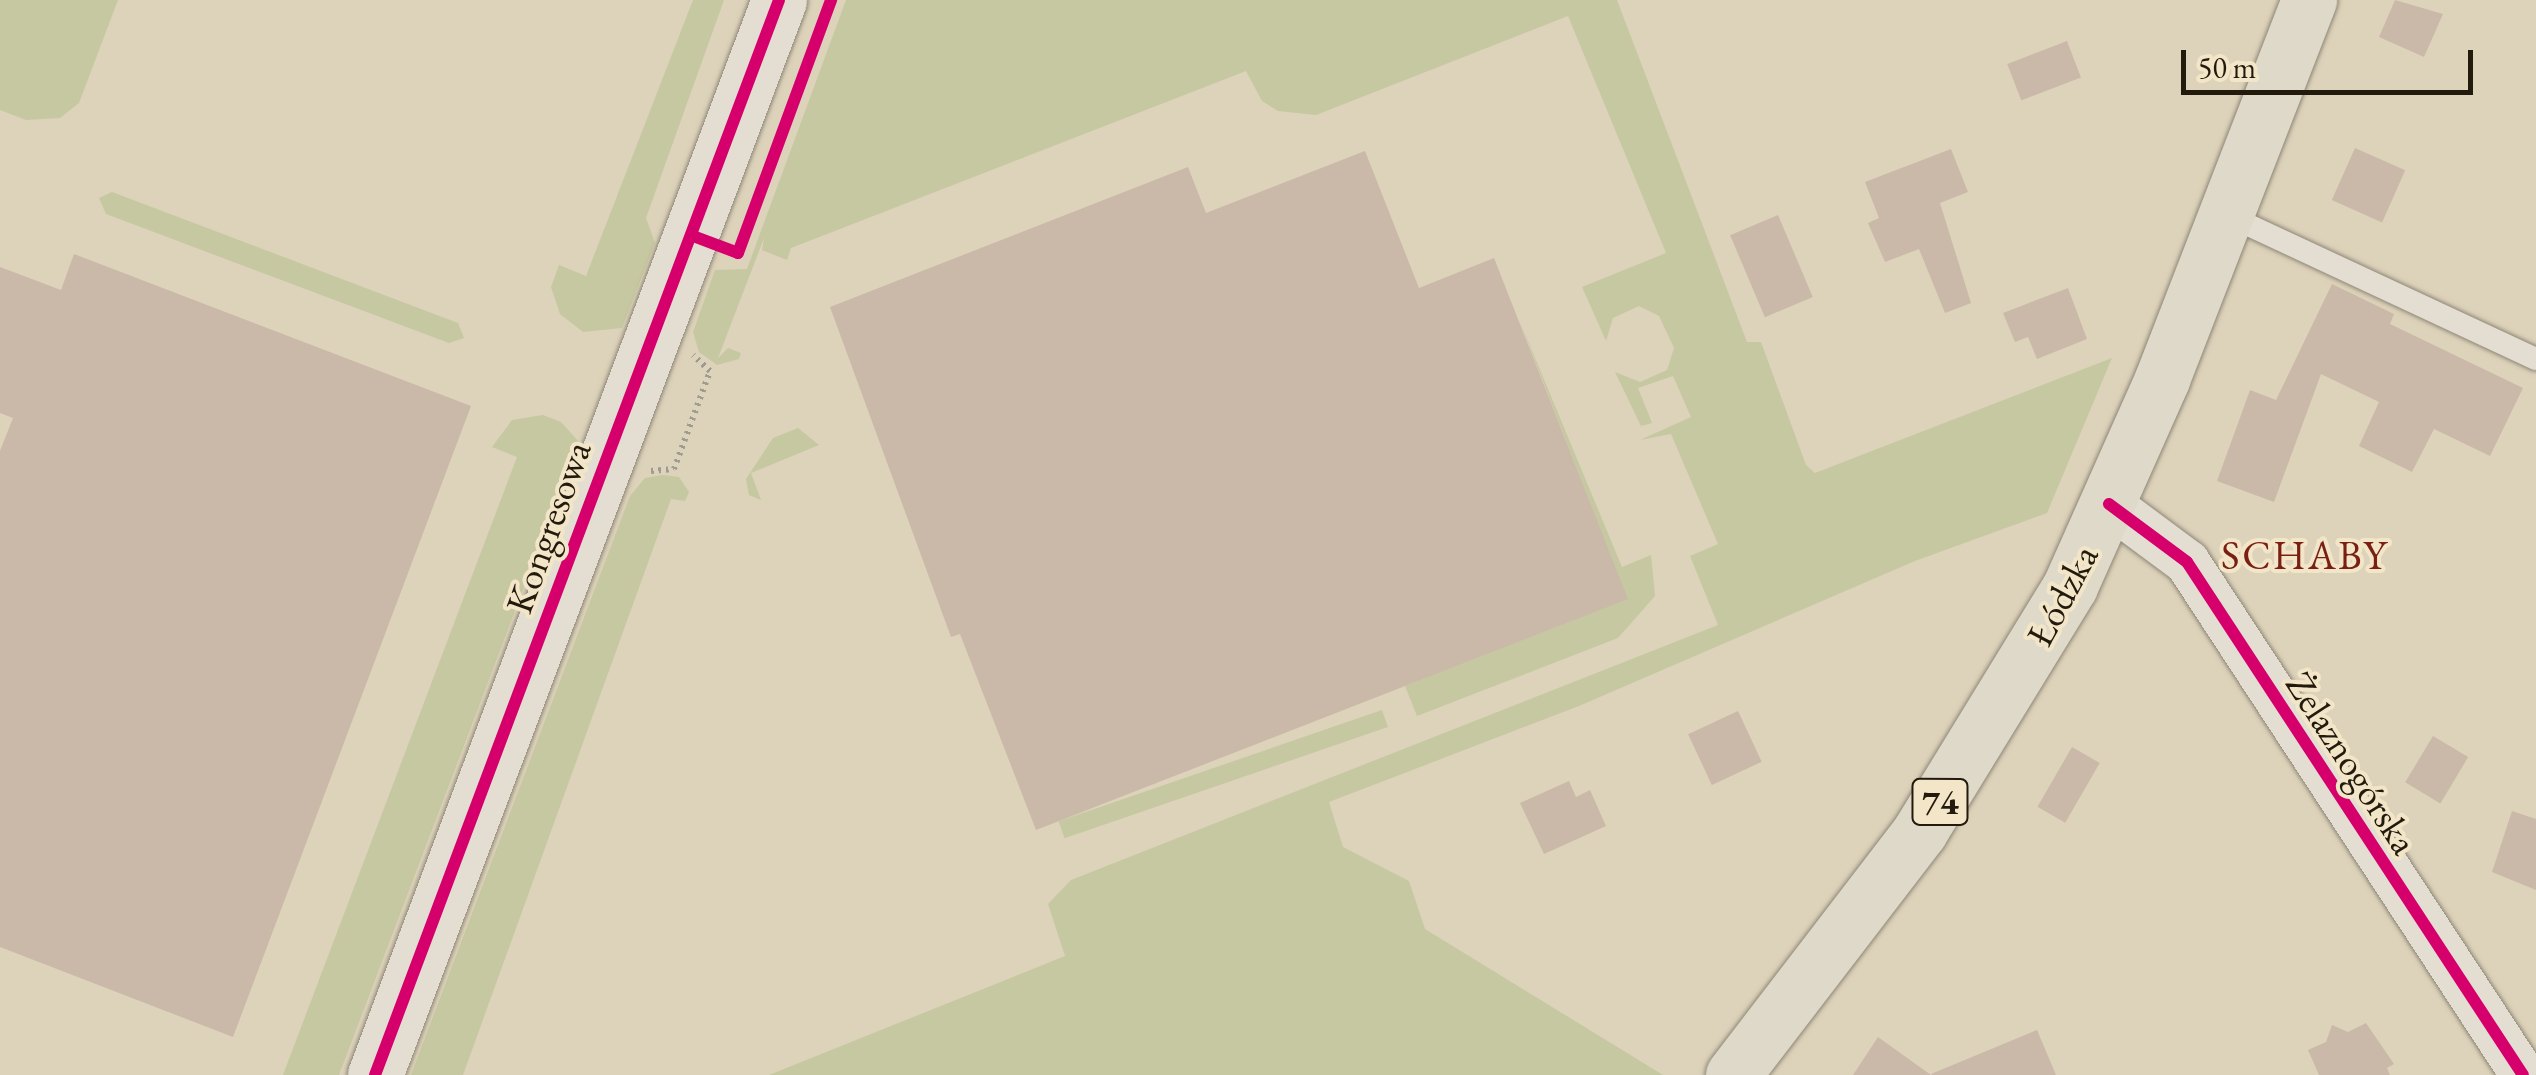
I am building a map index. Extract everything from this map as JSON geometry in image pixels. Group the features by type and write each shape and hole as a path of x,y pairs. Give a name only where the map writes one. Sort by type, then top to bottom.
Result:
{"main road":[{"name":"Łódzka","path":"1733,1075 1864,909 1976,748 2070,586 2109,504 2227,215 2309,0"}],"street":[{"name":"Kongresowa","path":"375,1075 779,0"},
{"name":"Żelaznogórska","path":"2109,504 2186,562 2522,1060"}],"lane":[{"path":"2227,215 2536,359"}],"green space":[{"path":"0,0 118,0 79,103 60,118 26,120 0,110"},
{"path":"693,0 724,0 646,218 655,243 622,328 583,332 560,314 551,287 559,265 586,276"},
{"path":"846,0 1617,0 1747,342 1761,342 1806,465 1815,473 2112,358 2047,513 1915,561 1579,706 1329,802 1343,847 1409,881 1425,929 1663,1075 769,1075 1065,956 1048,904 1071,880 1718,625 1690,556 1718,544 1671,434 1640,440 1691,417 1673,376 1638,388 1652,423 1641,426 1615,372 1640,382 1667,370 1674,348 1659,316 1639,306 1613,318 1606,341 1582,287 1666,253 1568,16 1316,115 1278,111 1262,101 1246,71 791,248 787,260 762,250 764,238 718,358 728,348 741,353 739,359 717,365 699,352 693,332 715,270 747,269"},
{"path":"112,192 458,323 464,338 449,343 106,214 99,198"},
{"path":"1518,317 1622,567 1651,555 1655,596 1618,638 1417,716 1405,686 1627,598"},
{"path":"543,415 561,422 579,442 339,1075 283,1075 517,457 492,447 512,420"},
{"path":"798,428 819,445 751,473 761,500 749,495 746,479 773,438"},
{"path":"679,477 689,492 685,501 671,499 463,1075 411,1075 630,496 645,478"},
{"path":"1382,710 1388,727 1064,838 1059,821"}],"building":[{"path":"2395,0 2443,14 2424,57 2379,37"},
{"path":"2067,41 2081,77 2021,100 2007,64"},
{"path":"2355,148 2405,170 2382,222 2332,200"},
{"path":"1951,149 1968,192 1940,203 1971,303 1945,313 1919,249 1885,262 1868,223 1879,218 1865,182"},
{"path":"1365,151 1419,288 1494,258 1628,599 1036,830 960,634 951,637 830,307 1188,167 1206,213"},
{"path":"1778,215 1813,297 1765,317 1730,235"},
{"path":"74,254 471,406 233,1037 0,947 0,451 13,418 0,413 0,267 61,290"},
{"path":"2332,284 2394,314 2390,324 2523,388 2490,456 2434,429 2412,472 2359,446 2379,402 2321,374 2274,502 2217,481 2250,390 2276,400"},
{"path":"2068,288 2087,339 2037,359 2028,337 2015,342 2003,313"},
{"path":"1738,711 1762,762 1712,785 1688,734"},
{"path":"2433,736 2468,757 2440,803 2405,782"},
{"path":"2072,747 2100,763 2065,823 2038,807"},
{"path":"1569,781 1576,797 1590,790 1606,826 1544,854 1520,803"},
{"path":"2512,811 2536,819 2536,890 2492,872"},
{"path":"2366,1023 2394,1064 2387,1068 2390,1075 2319,1075 2308,1050 2326,1042 2332,1025 2348,1032"},
{"path":"2037,1030 2056,1075 1931,1074"},
{"path":"1878,1037 1931,1075 1853,1075"}],"cycle path":[{"path":"375,1075 779,0"},
{"path":"693,236 738,253 831,0"},
{"path":"2109,504 2187,562 2523,1075"}],"district":[{"name":"SCHABY","path":"2305,555"}]}
